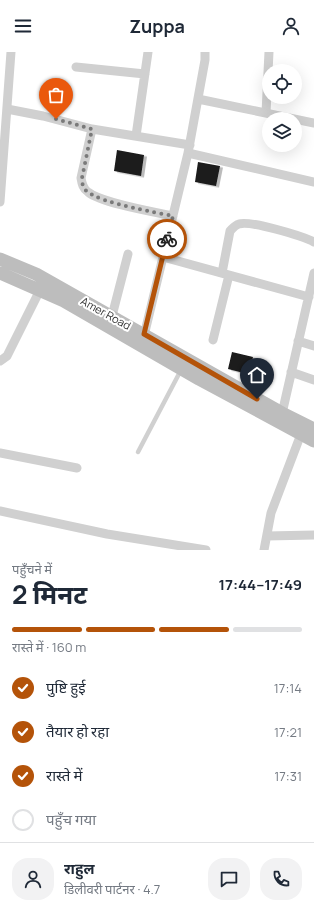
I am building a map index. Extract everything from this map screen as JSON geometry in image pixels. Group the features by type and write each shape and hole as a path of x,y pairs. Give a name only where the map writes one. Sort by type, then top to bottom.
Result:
{"main road":[{"name":"Amer Road","path":"0,260 36,274 112,316 182,369 281,418 314,429"},
{"name":"Amer Road","path":"0,273 64,301 143,340 281,418 301,434 314,441"}],"street":[{"path":"0,202 11,52"},
{"path":"136,136 148,52"},
{"path":"143,340 189,149 205,52"},
{"path":"266,112 269,52"},
{"path":"76,67 145,74"},
{"path":"198,99 262,112"},
{"path":"7,109 43,116 92,129 136,136 314,182"},
{"path":"302,120 314,123"},
{"path":"92,129 82,178 82,185 88,192 106,200 173,216"},
{"path":"213,340 226,274 230,231 234,226 240,223 247,223 263,226 304,237 314,242"},
{"path":"112,316 128,254"},
{"path":"163,257 226,274 311,291"},
{"path":"281,418 314,273"},
{"path":"0,361 7,356 40,290"},
{"path":"298,341 314,346"},
{"path":"291,372 314,380"},
{"path":"264,550 271,513 301,434"},
{"path":"0,453 77,468"},
{"path":"0,511 107,534 206,550"},
{"path":"266,536 314,535"}],"lane":[{"path":"138,452 182,369"}],"building":[{"path":"117,150 144,155 141,176 114,171"},
{"path":"198,162 220,166 216,186 195,182"},
{"path":"232,352 253,357 248,374 228,369"}],"way so far":[{"path":"56,119 92,129 82,178 82,185 88,192 106,200 173,216 167,239"}],"route":[{"path":"167,239 144,334 257,399"}]}
